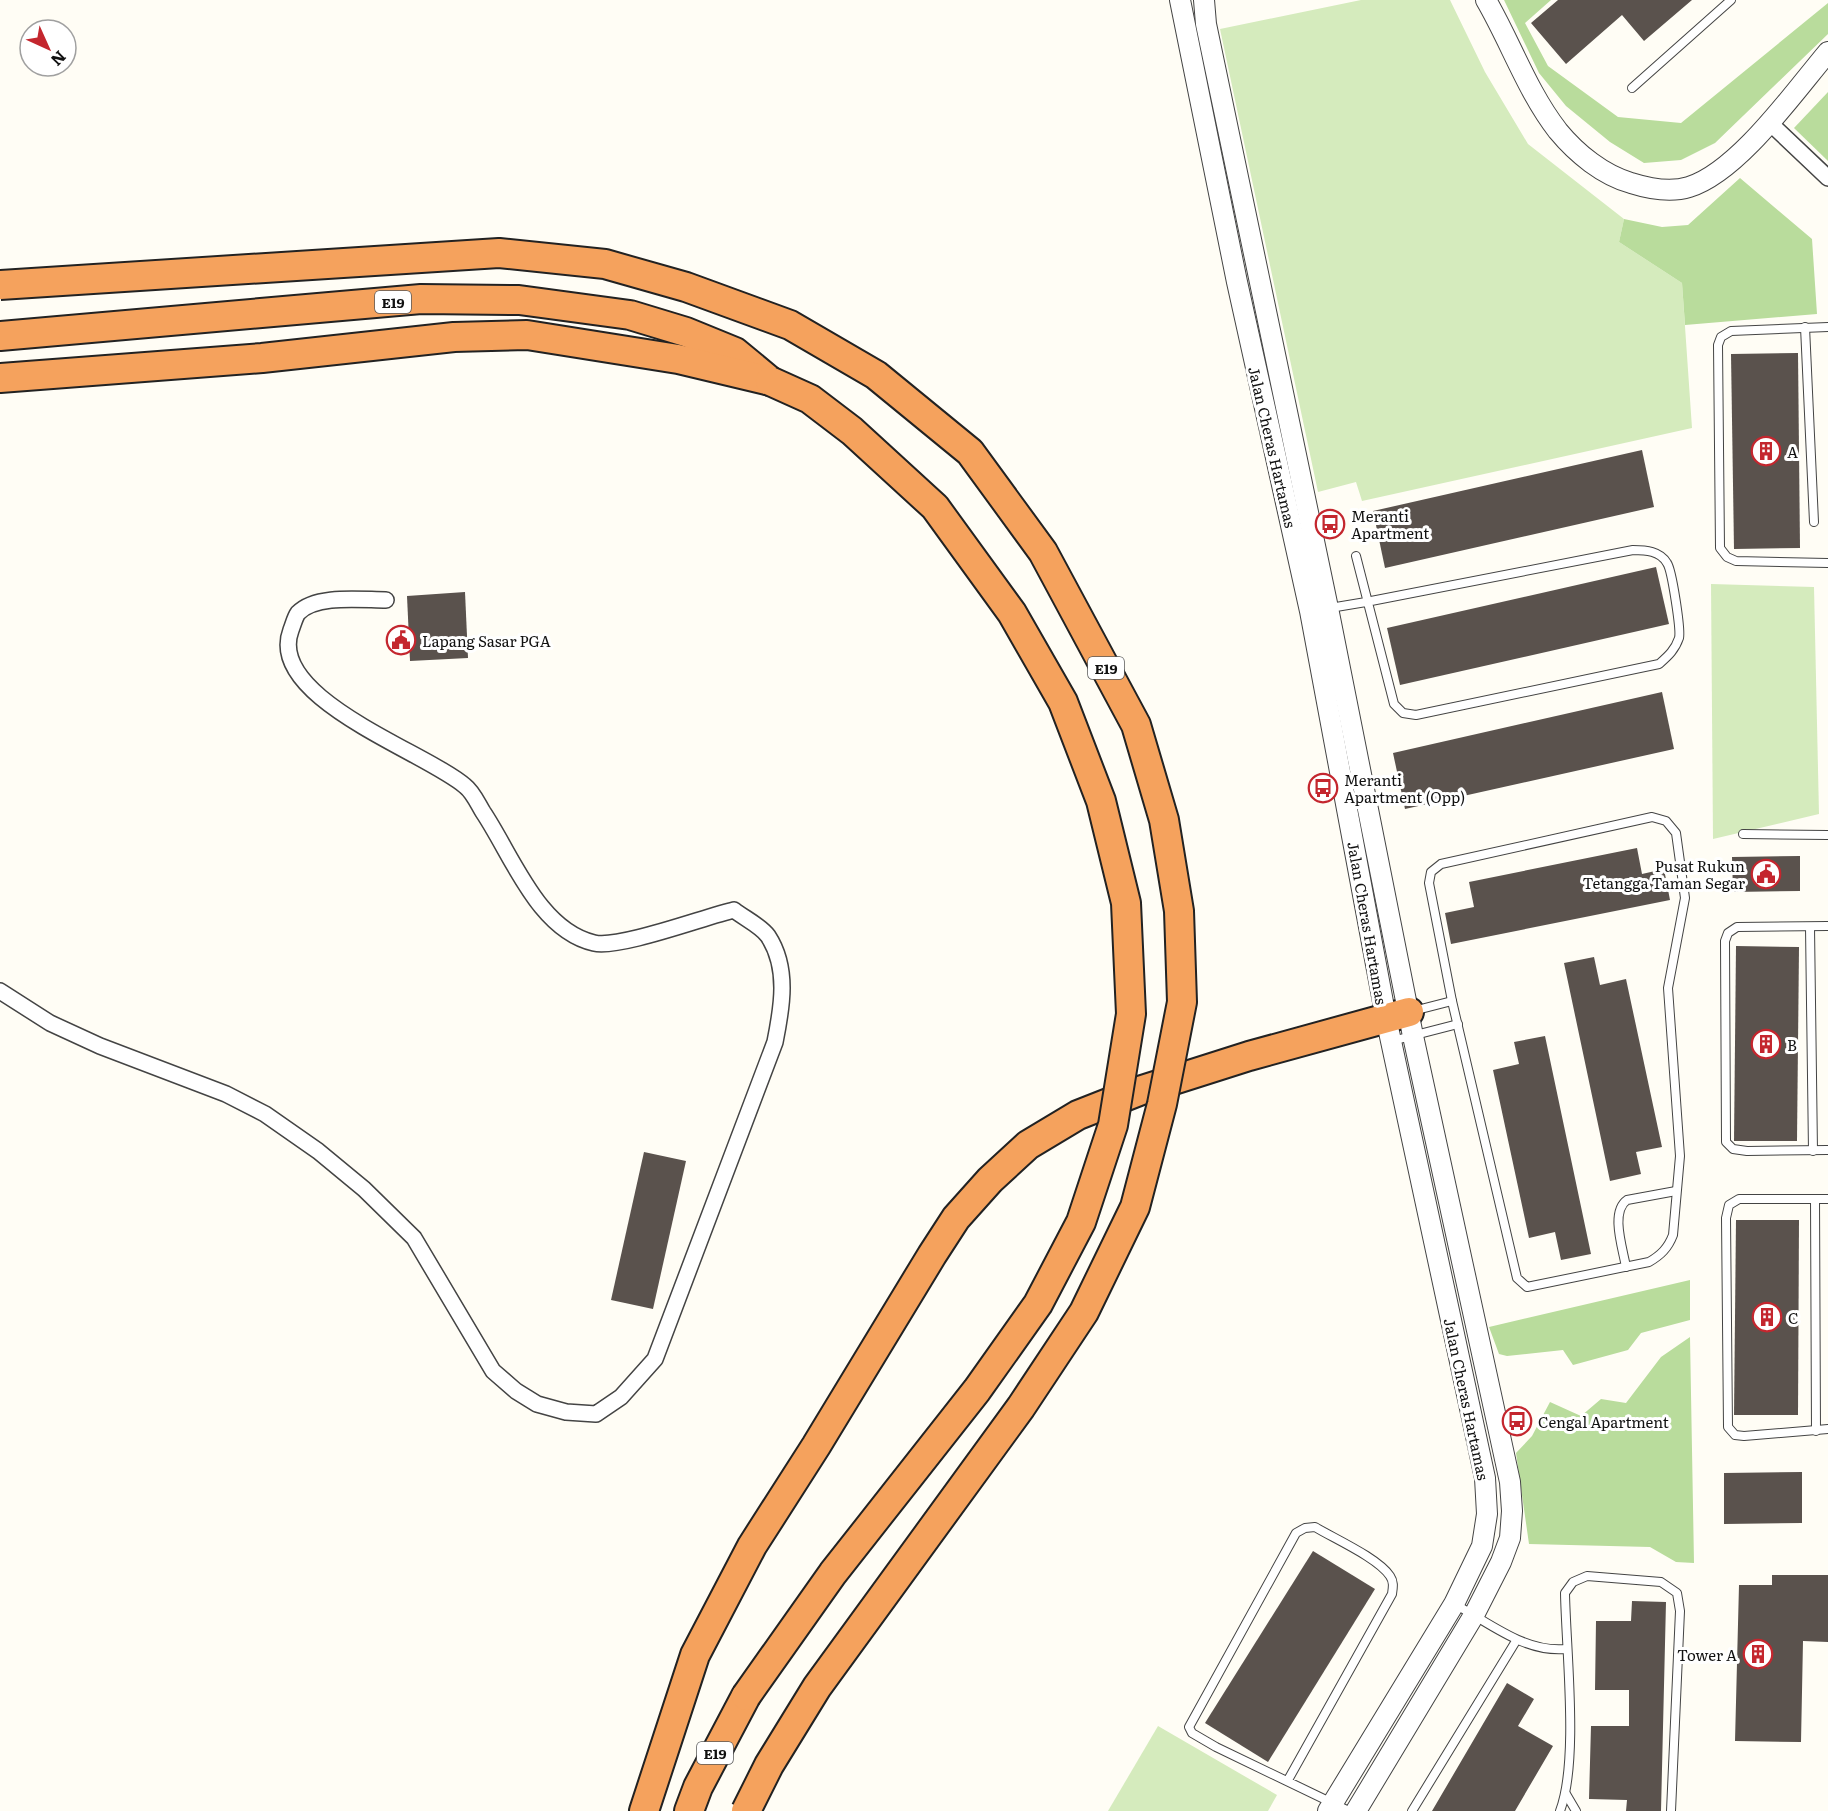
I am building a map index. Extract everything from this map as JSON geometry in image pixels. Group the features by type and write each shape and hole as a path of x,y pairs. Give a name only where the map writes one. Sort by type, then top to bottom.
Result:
{"highway":[{"name":"E19","path":"0,285 499,252 605,264 686,287 790,325 876,375 970,452 1042,552 1136,725 1164,819 1179,911 1182,1002 1162,1104 1135,1207 1084,1312 1021,1407 817,1687 769,1765 746,1811"},
{"name":"E19","path":"0,336 421,299 519,300 630,315 686,332 735,351 770,381 810,399 852,431 935,507 1012,613 1058,692 1101,801 1125,903 1131,1014 1113,1125 1081,1222 1038,1305 977,1390 833,1573 746,1696 698,1787 689,1811"},
{"path":"0,378 262,358 454,337 527,335 678,359 770,381"},
{"path":"0,384 47,376"},
{"path":"644,1811 695,1655 752,1546 956,1218 990,1180 1028,1145 1078,1115 1139,1090 1249,1056 1399,1027"}],"street":[{"name":"Jalan Cheras Hartamas","path":"1180,0 1237,282 1319,610"},
{"name":"Jalan Cheras Hartamas","path":"1204,0 1206,24 1259,277 1319,610 1485,1478 1487,1514 1482,1546 1454,1604 1336,1809"},
{"path":"1486,0 1526,82 1559,132 1594,166 1617,179 1666,190 1689,187 1712,175 1769,122 1828,52"},
{"path":"1769,122 1828,178"},
{"path":"1237,282 1259,277"},
{"path":"0,991 51,1023 100,1046 166,1069 266,1114 318,1151 364,1189 414,1238 493,1371 516,1391 537,1404 566,1412 596,1414 621,1396 655,1359 775,1042 783,999 778,958 767,935 734,910 643,937 595,944 567,932 537,904 504,843 467,787 424,758 345,717 311,690 294,667 288,649 290,633 298,613 321,600 386,600"},
{"name":"Jalan Cheras Hartamas","path":"1356,1811 1474,1615 1501,1562 1510,1538 1512,1511 1510,1482 1399,1027"}],"lane":[{"path":"1632,88 1731,0"},
{"path":"1805,327 1814,522"},
{"path":"1828,327 1731,331 1721,337 1718,345 1720,548 1727,557 1736,561 1828,563"},
{"path":"1319,610 1366,602 1646,549 1660,555 1668,564 1680,635 1672,653 1659,664 1416,715 1403,713 1394,704 1366,602 1356,556"},
{"path":"1652,817 1666,821 1676,833 1684,898 1668,988 1680,1156 1669,1245 1649,1262 1535,1287 1527,1287 1517,1278 1458,1024 1429,883 1431,872 1441,864 1652,817"},
{"path":"1743,834 1828,835"},
{"path":"1828,926 1737,927 1728,933 1725,941 1726,1142 1733,1149 1747,1151 1828,1150"},
{"path":"1810,927 1813,1151"},
{"path":"1399,1027 1452,1001"},
{"path":"1399,1027 1458,1024"},
{"path":"1626,1267 1618,1214 1621,1204 1627,1200 1676,1191"},
{"path":"1828,1199 1739,1199 1729,1205 1726,1218 1728,1427 1735,1435 1744,1436 1828,1429"},
{"path":"1815,1199 1816,1431"},
{"path":"1288,1780 1392,1594 1394,1585 1390,1576 1381,1567 1315,1527 1305,1528 1296,1533 1189,1727 1192,1733 1216,1747 1288,1780 1336,1809"},
{"path":"1560,1811 1566,1794 1569,1722 1565,1593 1573,1582 1587,1576 1661,1582 1677,1593 1680,1611 1671,1811"},
{"path":"1454,1604 1516,1641 1552,1650 1566,1649"},
{"path":"1412,1811 1516,1641"},
{"path":"1566,1794 1576,1811"}],"green space":[{"path":"1361,0 1450,0 1485,72 1528,144 1624,219 1619,242 1682,283 1692,428 1362,501 1356,482 1318,492 1220,29"},
{"path":"1504,0 1551,0 1525,23 1548,66 1618,117 1681,123 1828,3 1828,34 1715,143 1681,160 1644,163 1610,142 1566,106 1539,73"},
{"path":"1828,92 1828,161 1794,128"},
{"path":"1740,178 1812,239 1817,314 1685,325 1682,283 1619,242 1624,219 1662,227 1688,225"},
{"path":"1711,584 1814,587 1819,814 1713,839"},
{"path":"1690,1280 1690,1320 1641,1333 1628,1350 1573,1365 1563,1350 1507,1356 1499,1354 1489,1327"},
{"path":"1690,1337 1694,1563 1676,1562 1650,1547 1529,1544 1516,1453 1532,1436 1550,1402 1581,1416 1601,1399 1626,1403 1661,1357"},
{"path":"1158,1726 1277,1795 1268,1811 1108,1811"}],"building":[{"path":"1558,0 1692,0 1644,41 1622,15 1566,64 1531,23"},
{"name":"A","path":"1798,353 1800,548 1734,549 1731,354"},
{"path":"1642,450 1654,507 1385,568 1373,511"},
{"path":"1656,567 1669,624 1400,685 1387,628"},
{"path":"465,592 468,658 410,661 407,596"},
{"path":"1662,692 1674,749 1405,809 1393,753"},
{"path":"1637,848 1642,874 1664,869 1670,900 1451,944 1445,913 1474,907 1469,882"},
{"name":"Pusat Rukun Tetangga Taman Segar","path":"1800,856 1800,891 1733,892 1732,857"},
{"name":"B","path":"1736,946 1799,947 1797,1141 1734,1141"},
{"path":"1594,957 1600,985 1626,979 1662,1147 1636,1152 1641,1174 1610,1181 1564,963"},
{"path":"1545,1036 1591,1254 1561,1260 1555,1232 1529,1238 1493,1070 1519,1064 1514,1042"},
{"path":"644,1152 686,1161 653,1309 611,1300"},
{"name":"C","path":"1736,1220 1799,1220 1798,1415 1734,1415"},
{"path":"1802,1472 1802,1523 1724,1524 1724,1473"},
{"path":"1313,1551 1375,1589 1268,1762 1205,1723"},
{"name":"Tower A","path":"1772,1575 1828,1575 1828,1642 1803,1641 1801,1742 1735,1741 1739,1585 1772,1585"},
{"path":"1632,1601 1666,1602 1661,1811 1626,1811 1627,1800 1589,1799 1591,1726 1629,1726 1629,1690 1595,1690 1596,1621 1631,1621"},
{"path":"1507,1683 1534,1699 1518,1726 1553,1746 1515,1811 1432,1811"}],"place":[{"name":"A","path":"1766,451"},
{"name":"Meranti Apartment","path":"1330,524"},
{"name":"Lapang Sasar PGA","path":"401,640"},
{"name":"Meranti Apartment (Opp)","path":"1323,788"},
{"name":"Pusat Rukun Tetangga Taman Segar","path":"1766,874"},
{"name":"B","path":"1766,1044"},
{"name":"C","path":"1767,1317"},
{"name":"Cengal Apartment","path":"1517,1421"},
{"name":"Tower A","path":"1758,1654"}]}
